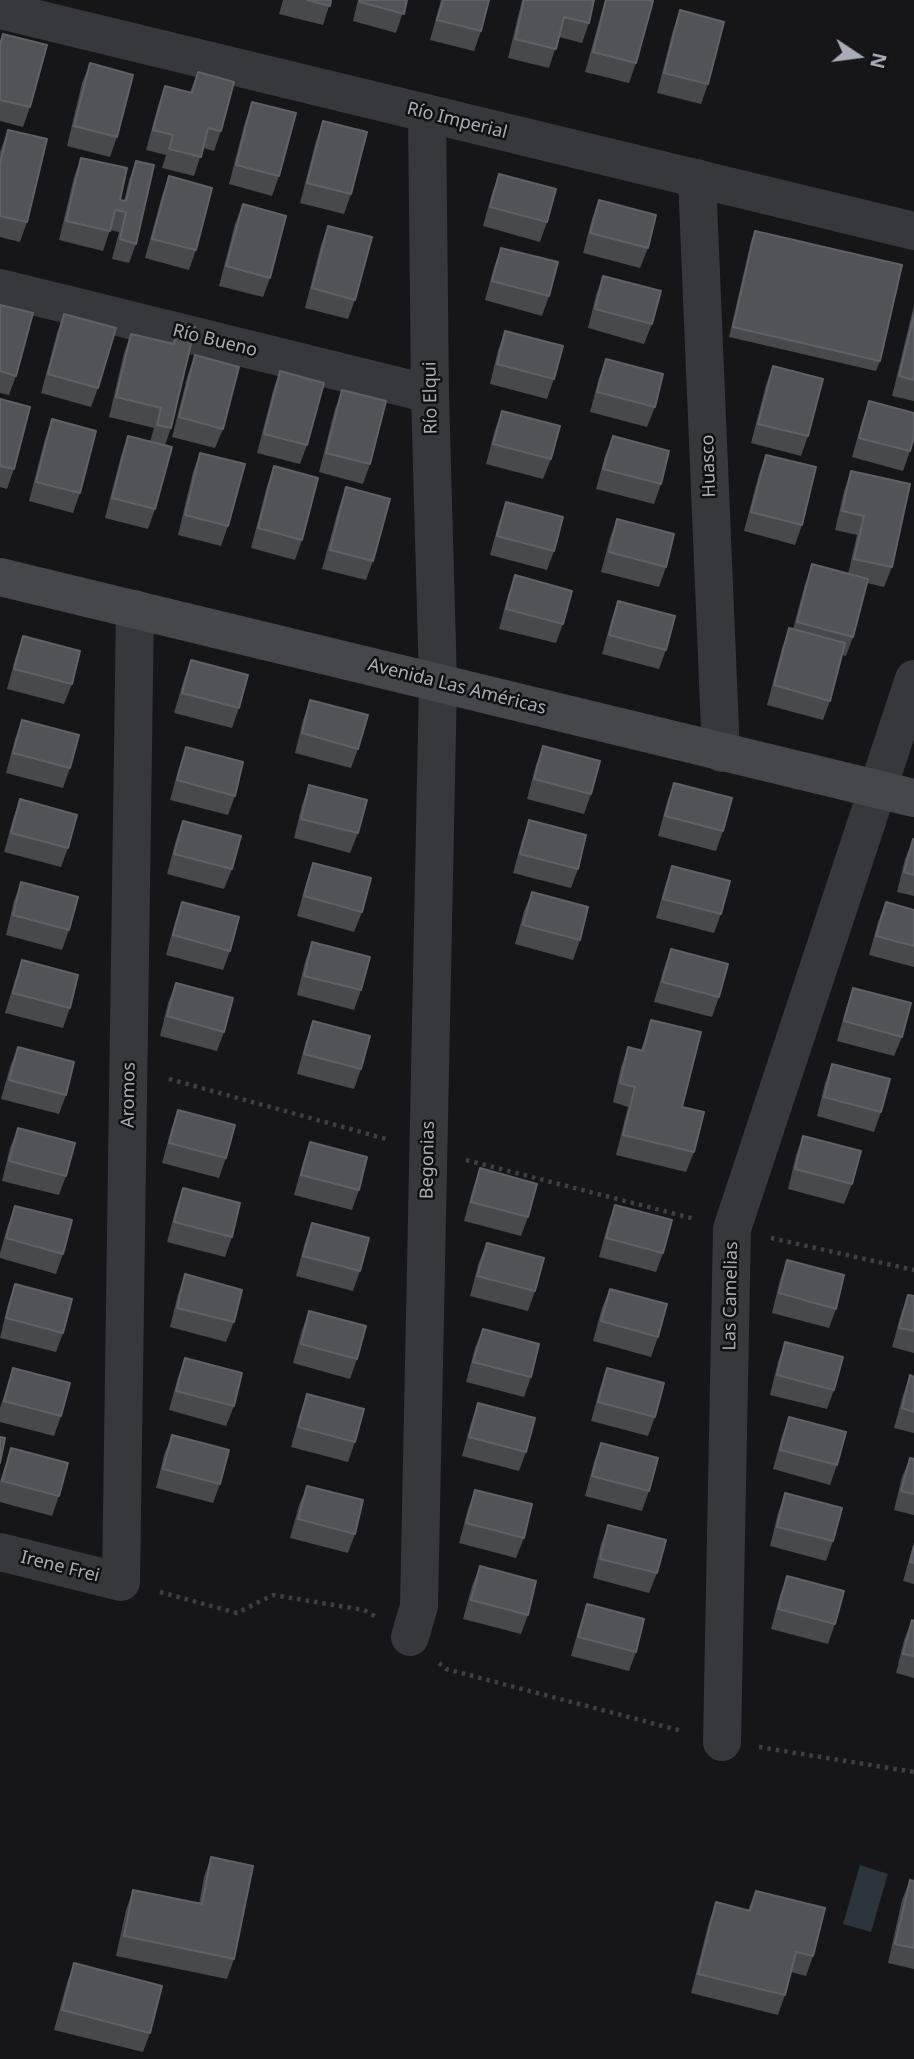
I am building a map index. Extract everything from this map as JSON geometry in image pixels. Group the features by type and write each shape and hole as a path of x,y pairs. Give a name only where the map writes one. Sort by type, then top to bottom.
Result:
{"street":[{"name":"Río Imperial","path":"0,10 914,231"},
{"name":"Río Elqui","path":"427,114 430,394 438,682"},
{"name":"Huasco","path":"697,178 721,753"},
{"name":"Río Bueno","path":"0,288 430,394"},
{"name":"Avenida Las Américas","path":"0,577 914,798"},
{"name":"Aromos","path":"121,1582 135,609"},
{"name":"Las Camelias","path":"722,1742 732,1229 914,679"},
{"name":"Begonias","path":"410,1637 419,1606 438,682"},
{"name":"Irene Frei","path":"0,1552 121,1582"}],"path":[{"path":"732,1229 914,1270"},
{"path":"121,1582 237,1613 273,1595 364,1610 410,1637 446,1669 722,1742 914,1772"}],"shaded area":[{"path":"860,1865 888,1874 871,1932 843,1924"}],"building":[{"path":"307,0 331,0 330,6"},
{"path":"360,0 407,0 404,14"},
{"path":"443,0 489,0 481,31 437,20"},
{"path":"524,0 594,0 589,23 564,17 556,49 515,39"},
{"path":"606,0 653,1 636,63 593,52"},
{"path":"680,10 724,22 708,84 664,73"},
{"path":"3,34 47,45 30,107 0,100 0,45"},
{"path":"90,63 133,75 117,137 74,126"},
{"path":"198,72 234,82 221,131 208,128 201,157 169,149 173,135 153,130 165,86 192,93"},
{"path":"252,102 296,113 279,176 236,165"},
{"path":"323,121 367,132 351,194 307,183"},
{"path":"8,130 47,139 27,222 0,216 0,164"},
{"path":"81,158 127,168 120,200 126,201 136,161 154,165 136,244 120,239 126,212 115,210 110,231 66,221"},
{"path":"499,174 556,189 547,222 490,207"},
{"path":"169,176 212,188 196,250 152,239"},
{"path":"599,200 656,215 648,248 590,233"},
{"path":"243,204 286,216 270,278 226,266"},
{"path":"328,226 372,237 355,300 312,288"},
{"path":"755,231 902,265 880,361 733,327"},
{"path":"501,248 558,262 549,296 492,281"},
{"path":"603,276 661,291 652,324 595,309"},
{"path":"0,305 33,313 16,376 0,371"},
{"path":"64,314 116,328 98,388 48,374"},
{"path":"914,315 914,380 899,376"},
{"path":"179,324 195,327 171,428 157,425 161,408 116,397 131,334 174,344"},
{"path":"505,331 563,346 554,379 497,364"},
{"path":"195,355 239,367 223,429 179,417"},
{"path":"606,359 663,374 655,407 597,392"},
{"path":"773,366 823,379 808,436 758,424"},
{"path":"280,371 324,383 307,445 264,434"},
{"path":"342,390 386,401 370,464 326,453"},
{"path":"0,399 30,407 14,469 0,466"},
{"path":"869,401 914,413 914,437 910,451 859,438"},
{"path":"502,411 560,426 551,459 493,444"},
{"path":"52,419 96,431 80,493 36,482"},
{"path":"128,436 172,447 155,509 112,498"},
{"path":"613,436 669,451 661,484 603,469"},
{"path":"200,453 245,464 228,526 185,515"},
{"path":"766,455 816,467 802,525 751,512"},
{"path":"274,466 318,478 302,540 258,528"},
{"path":"851,471 910,484 892,567 854,559 864,516 842,511"},
{"path":"346,487 390,499 373,561 330,550"},
{"path":"506,502 563,517 554,551 497,536"},
{"path":"617,519 674,534 666,567 609,552"},
{"path":"812,564 868,579 853,637 797,622"},
{"path":"515,575 572,591 563,624 506,609"},
{"path":"618,601 675,616 666,650 609,635"},
{"path":"789,628 845,643 830,701 774,685"},
{"path":"23,636 80,651 72,684 14,669"},
{"path":"191,660 248,675 239,708 182,693"},
{"path":"310,700 368,715 358,749 302,733"},
{"path":"22,720 79,735 70,768 13,753"},
{"path":"543,746 600,761 591,794 534,779"},
{"path":"186,747 243,762 235,796 177,780"},
{"path":"674,783 732,798 723,831 665,816"},
{"path":"309,785 367,800 358,833 301,819"},
{"path":"20,799 77,815 68,848 11,833"},
{"path":"529,820 586,835 578,869 520,854"},
{"path":"183,821 241,836 232,869 174,854"},
{"path":"914,840 914,875 904,872"},
{"path":"313,863 371,878 362,912 304,896"},
{"path":"672,866 730,881 721,914 663,899"},
{"path":"21,882 78,897 69,930 13,915"},
{"path":"532,892 588,907 580,940 523,925"},
{"path":"182,902 239,917 230,951 173,935"},
{"path":"886,902 914,910 914,946 876,936"},
{"path":"312,942 370,957 361,990 304,976"},
{"path":"671,949 728,964 719,997 662,982"},
{"path":"22,960 78,975 70,1008 13,993"},
{"path":"176,983 233,998 224,1032 167,1016"},
{"path":"853,988 911,1003 902,1037 844,1021"},
{"path":"651,1020 701,1032 682,1107 704,1112 694,1152 623,1135 635,1087 620,1083 628,1047 643,1051"},
{"path":"313,1021 370,1036 361,1069 304,1054"},
{"path":"18,1047 74,1062 66,1095 9,1080"},
{"path":"832,1064 890,1079 881,1112 824,1097"},
{"path":"178,1110 235,1125 226,1158 169,1143"},
{"path":"18,1128 75,1143 66,1176 9,1161"},
{"path":"803,1136 861,1151 852,1184 795,1169"},
{"path":"310,1142 367,1157 359,1190 301,1175"},
{"path":"480,1168 537,1184 528,1217 471,1202"},
{"path":"183,1188 240,1203 232,1237 174,1222"},
{"path":"615,1205 672,1220 663,1253 606,1238"},
{"path":"15,1206 72,1220 63,1254 6,1238"},
{"path":"312,1223 369,1238 360,1271 303,1256"},
{"path":"487,1243 544,1258 535,1291 477,1276"},
{"path":"787,1260 844,1275 836,1309 779,1293"},
{"path":"185,1274 242,1290 234,1322 177,1308"},
{"path":"15,1284 72,1299 63,1333 6,1318"},
{"path":"610,1289 667,1304 658,1337 601,1321"},
{"path":"908,1295 914,1296 914,1331 899,1328"},
{"path":"309,1311 366,1326 357,1359 301,1344"},
{"path":"483,1329 539,1344 531,1377 473,1362"},
{"path":"785,1342 843,1357 834,1390 777,1375"},
{"path":"185,1358 242,1373 234,1406 176,1391"},
{"path":"13,1368 70,1383 61,1416 4,1401"},
{"path":"607,1368 664,1383 655,1417 598,1402"},
{"path":"910,1375 914,1377 914,1412 902,1408"},
{"path":"307,1394 364,1409 355,1442 298,1427"},
{"path":"478,1403 535,1418 526,1452 469,1437"},
{"path":"789,1417 846,1432 837,1465 780,1450"},
{"path":"172,1435 229,1450 220,1484 163,1469"},
{"path":"0,1437 5,1438 0,1463"},
{"path":"601,1443 658,1458 649,1491 592,1476"},
{"path":"11,1448 68,1463 59,1496 2,1481"},
{"path":"910,1458 914,1459 914,1494 901,1491"},
{"path":"307,1486 363,1500 355,1534 298,1519"},
{"path":"475,1490 532,1504 524,1538 466,1523"},
{"path":"785,1493 842,1508 833,1541 777,1527"},
{"path":"608,1525 666,1540 657,1573 600,1559"},
{"path":"914,1546 914,1563 910,1562"},
{"path":"480,1566 536,1581 528,1615 471,1600"},
{"path":"787,1576 844,1591 835,1624 778,1609"},
{"path":"587,1604 644,1619 636,1652 578,1637"},
{"path":"912,1620 914,1621 914,1656 903,1654"},
{"path":"211,1857 253,1866 234,1959 124,1936 133,1890 202,1904"},
{"path":"910,1880 914,1881 914,1948 895,1944"},
{"path":"756,1891 825,1908 813,1956 796,1952 785,1995 698,1974 716,1902 750,1911"},
{"path":"74,1963 162,1986 150,2033 62,2010"}]}
